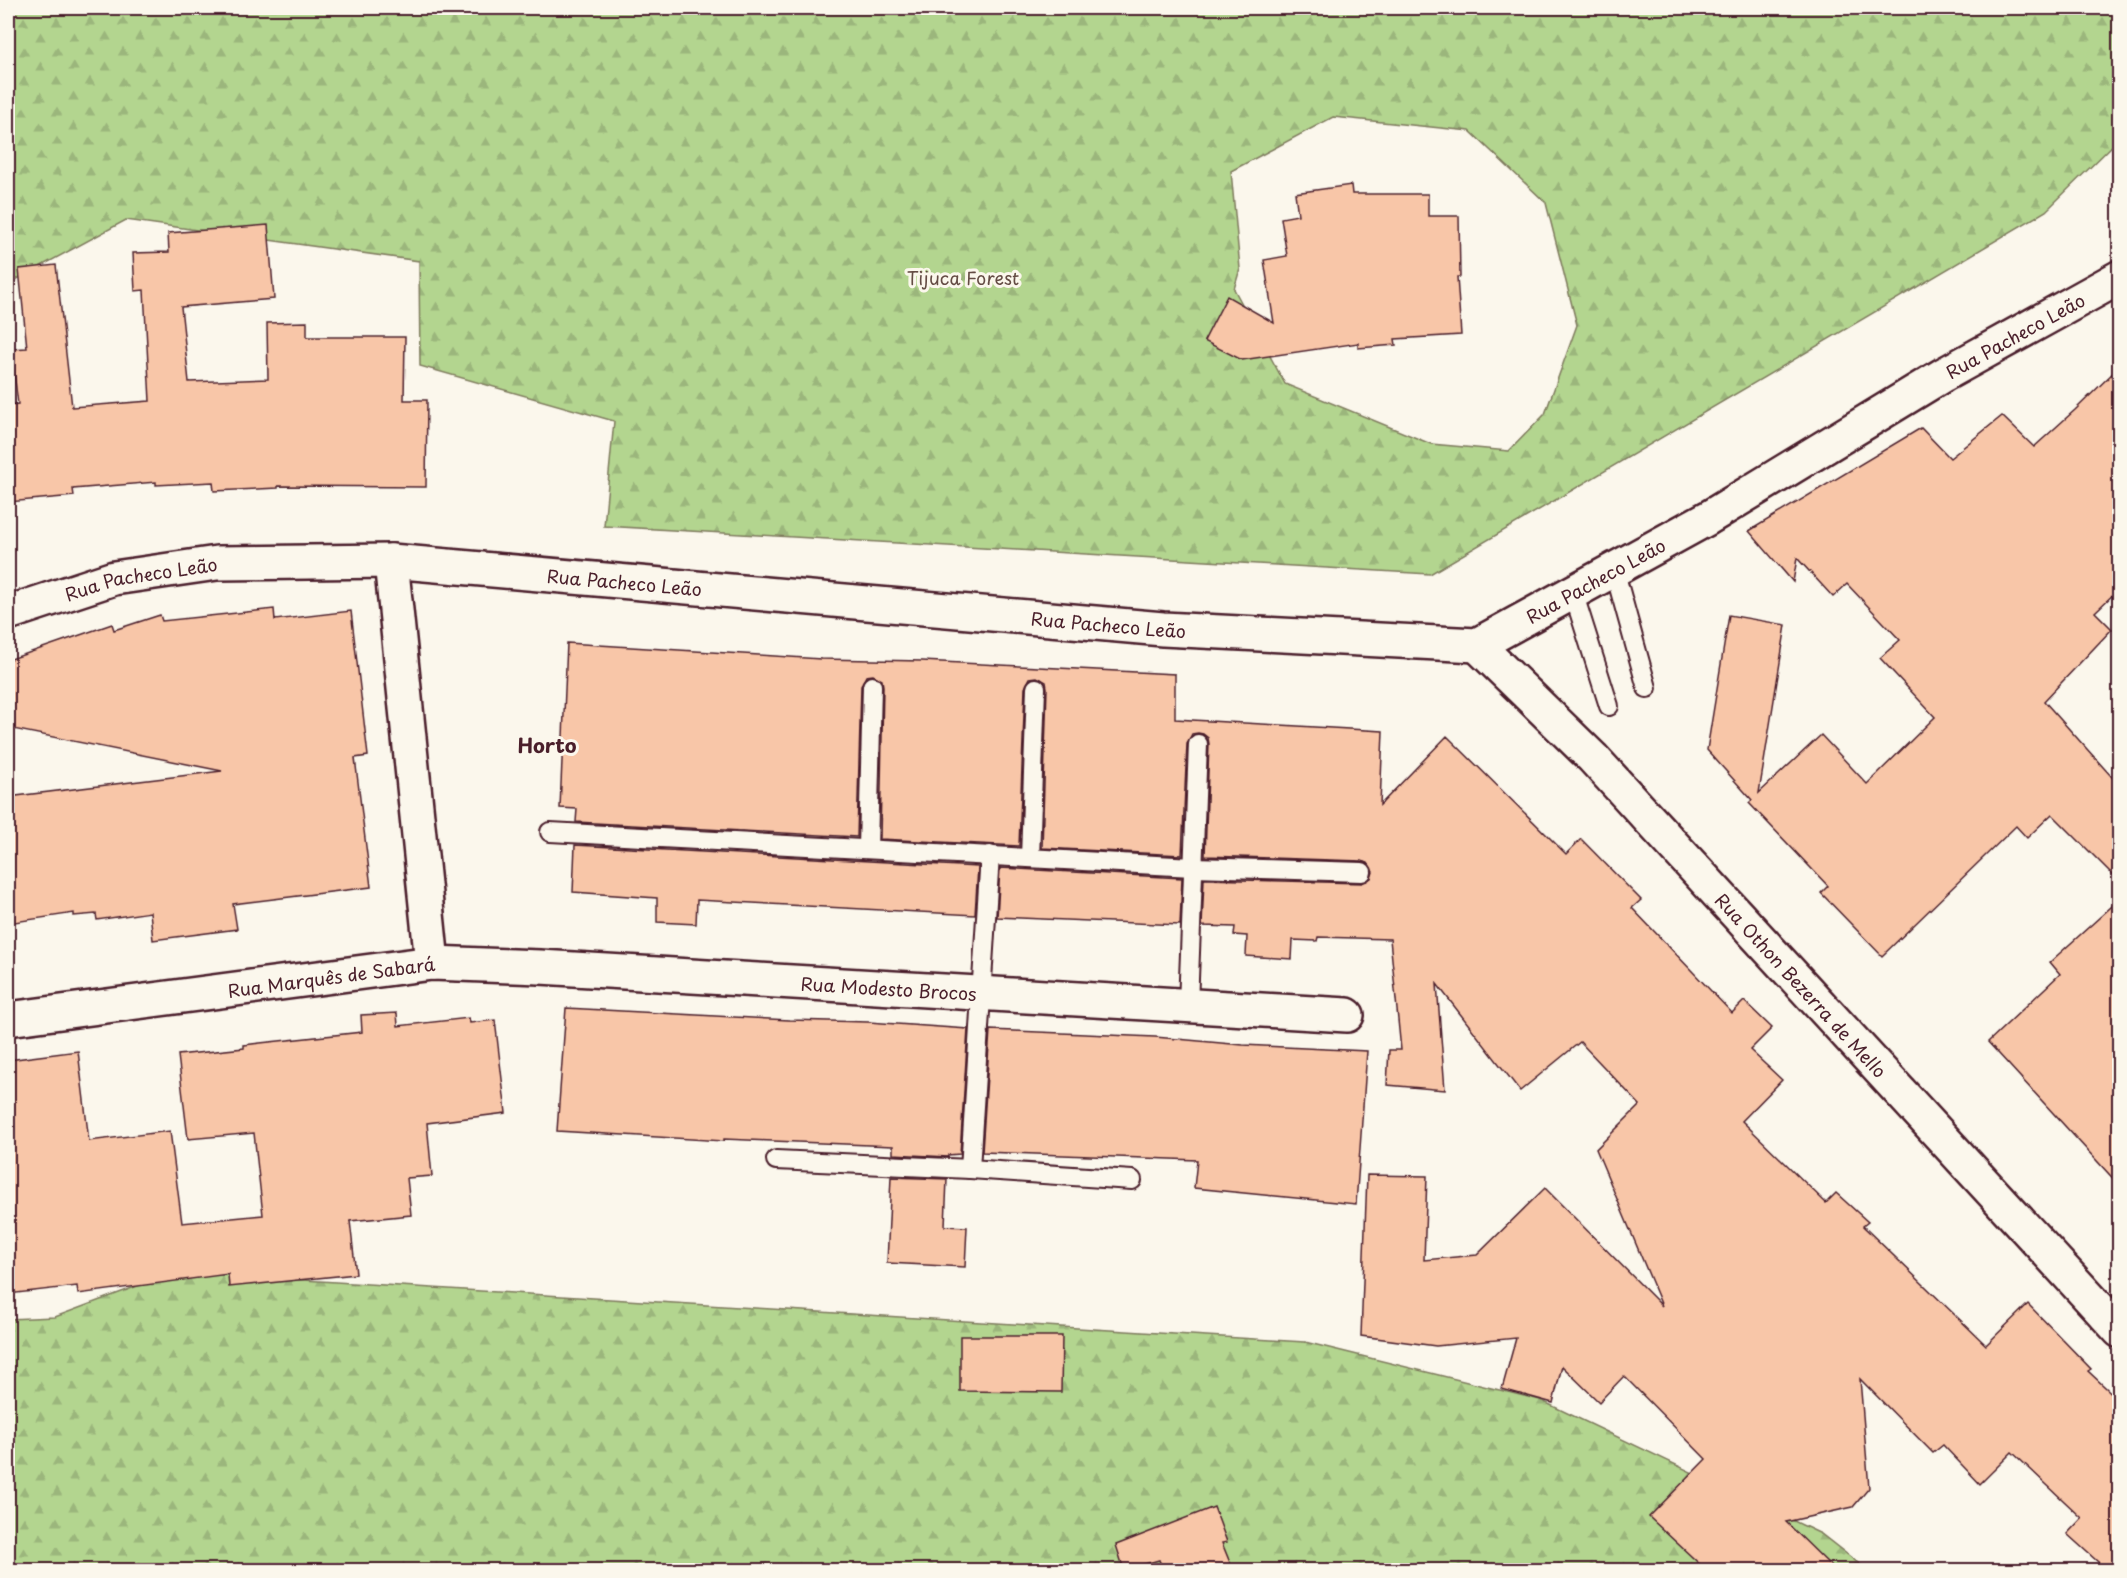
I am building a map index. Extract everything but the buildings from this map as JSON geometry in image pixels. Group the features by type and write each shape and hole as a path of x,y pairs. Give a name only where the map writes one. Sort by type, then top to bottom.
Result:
{"street":[{"name":"Rua Pacheco Leão","path":"8,613 114,578 217,563 391,561 1163,629 1477,645 1708,518 1943,375 2120,277"},
{"name":"Rua Marquês de Sabará","path":"8,1019 432,963 391,561"},
{"name":"Rua Othon Bezerra de Mello","path":"1477,645 1593,758 2120,1331"},
{"name":"Rua Modesto Brocos","path":"432,963 552,968 1347,1015"}],"lane":[{"path":"1614,569 1647,688"},
{"path":"1573,592 1609,706"},
{"path":"868,849 872,686"},
{"path":"1030,858 1036,687"},
{"path":"1188,1005 1198,744"},
{"path":"550,832 1193,867 1362,872"},
{"path":"970,1169 990,855"},
{"path":"776,1160 970,1169 1132,1180"}],"green space":[{"name":"Tijuca Forest","path":"8,8 2119,8 2119,139 2046,211 1430,574 604,526 614,421 420,366 419,261 126,220 8,284","holes":["1333,117 1470,131 1546,203 1577,325 1545,414 1509,451 1431,444 1285,384 1234,289 1240,269 1231,171"]},
{"path":"175,1272 1305,1342 1540,1400 1821,1534 1867,1570 8,1570 8,1319 55,1317"}],"district":[{"name":"Horto","path":"547,745"}]}
